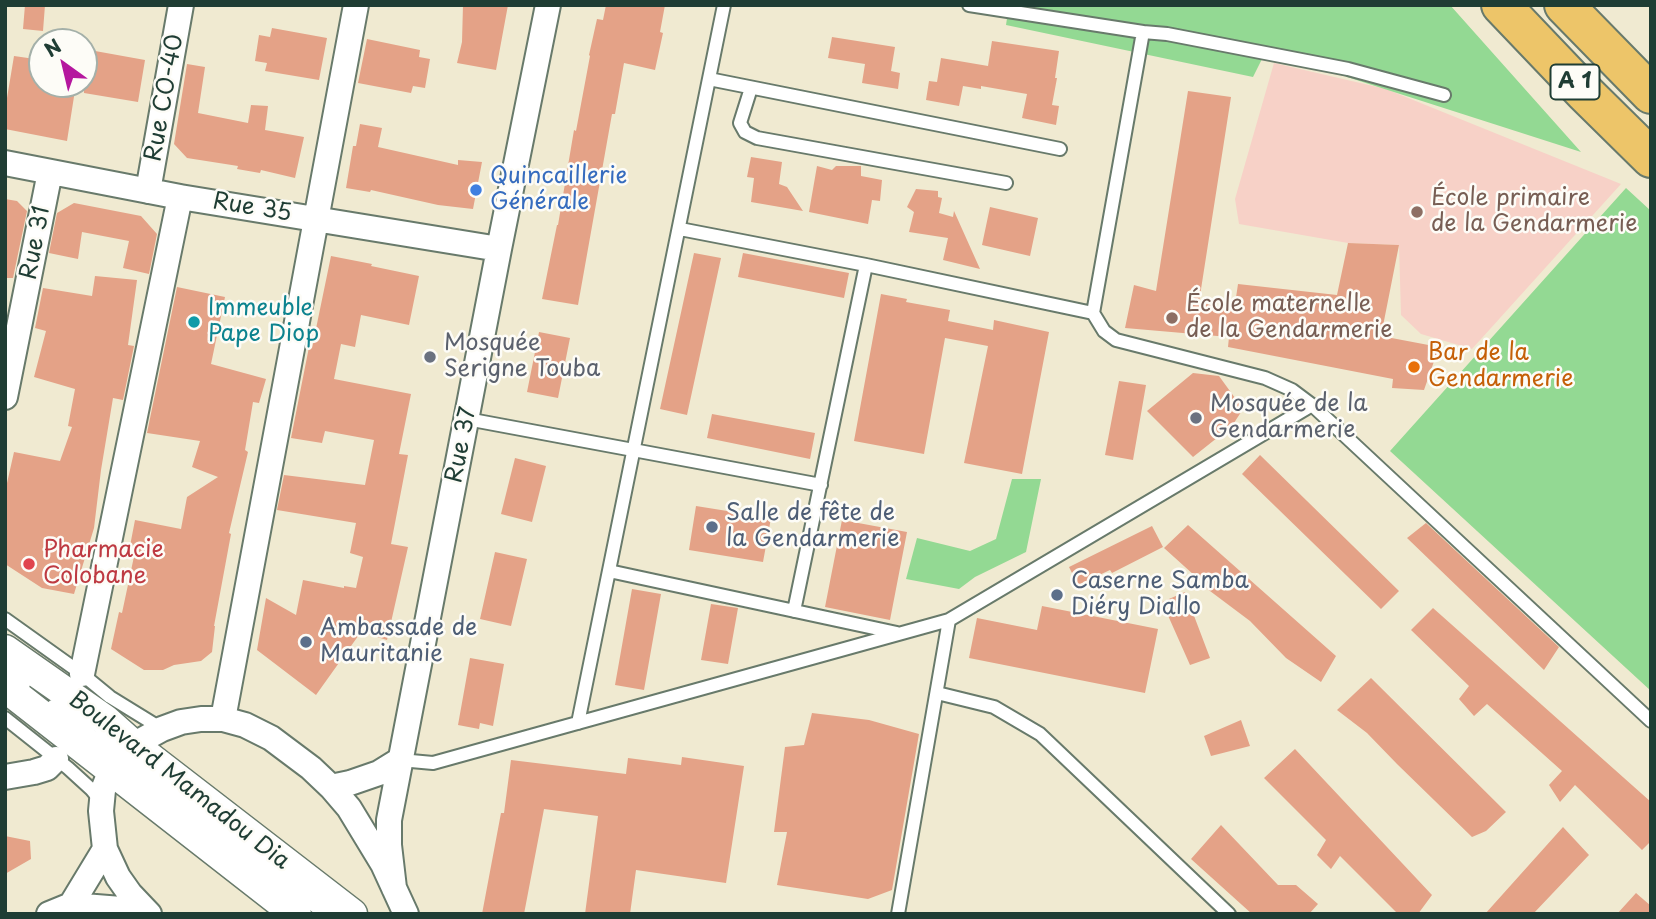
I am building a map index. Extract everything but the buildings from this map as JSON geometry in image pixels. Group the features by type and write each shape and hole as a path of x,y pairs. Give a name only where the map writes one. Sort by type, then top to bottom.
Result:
{"highway":[{"name":"A 1","path":"1501,5 1651,158"},
{"name":"A 1","path":"1564,5 1651,94"}],"street":[{"name":"Rue CO-40","path":"148,191 181,5"},
{"path":"223,719 356,5"},
{"name":"Rue 37","path":"394,888 389,820 548,5"},
{"name":"Rue 35","path":"5,163 180,197 499,249"},
{"name":"Rue 31","path":"5,397 50,172"},
{"path":"82,674 180,197"},
{"name":"Boulevard Mamadou Dia","path":"5,650 102,719 122,758 296,914"},
{"name":"Boulevard Mamadou Dia","path":"5,687 122,758 352,914"},
{"path":"147,912 118,877 104,849 103,790 122,758 162,729 181,722 223,719 245,725 271,738 331,787 349,808 383,864 406,914"},
{"path":"5,777 47,768 56,759"},
{"path":"331,787 379,773 400,760"},
{"path":"60,909 104,849"},
{"path":"60,909 147,912"}],"lane":[{"path":"578,723 724,5"},
{"path":"969,5 1167,34 1348,69 1444,95"},
{"path":"1143,32 1093,313 1104,331 1116,340 1265,378 1292,390 1312,405 1651,721"},
{"path":"709,79 1060,149"},
{"path":"751,88 740,123 745,132 757,138 1006,183"},
{"path":"680,229 1093,313"},
{"path":"794,611 866,265"},
{"path":"400,760 433,763 949,620 1312,405"},
{"path":"467,419 821,485"},
{"path":"609,571 900,634"},
{"path":"5,619 110,697 162,729"},
{"path":"898,914 949,620"},
{"path":"5,669 324,914"},
{"path":"937,693 994,707 1040,734 1229,914"},
{"path":"5,719 68,768 102,803"}],"shaded area":[{"name":"École primaire de la Gendarmerie","path":"1274,63 1386,89 1621,184 1472,349 1421,334 1401,315 1399,245 1348,243 1239,224 1235,199"}],"green space":[{"path":"1009,5 1450,5 1581,152 1266,51 1253,77 1006,25"},
{"path":"1626,188 1651,211 1651,691 1390,451"},
{"path":"1012,479 1041,479 1026,552 975,577 959,589 906,579 917,538 970,551 996,539"}],"place":[{"name":"Quincaillerie Générale","path":"476,190"},
{"name":"École primaire de la Gendarmerie","path":"1417,212"},
{"name":"École maternelle de la Gendarmerie","path":"1172,318"},
{"name":"Immeuble Pape Diop","path":"194,322"},
{"name":"Mosquée Serigne Touba","path":"430,357"},
{"name":"Bar de la Gendarmerie","path":"1414,367"},
{"name":"Mosquée de la Gendarmerie","path":"1196,418"},
{"name":"Salle de fête de la Gendarmerie","path":"712,527"},
{"name":"Pharmacie Colobane","path":"29,564"},
{"name":"Caserne Samba Diéry Diallo","path":"1057,595"},
{"name":"Ambassade de Mauritanie","path":"306,642"}]}
